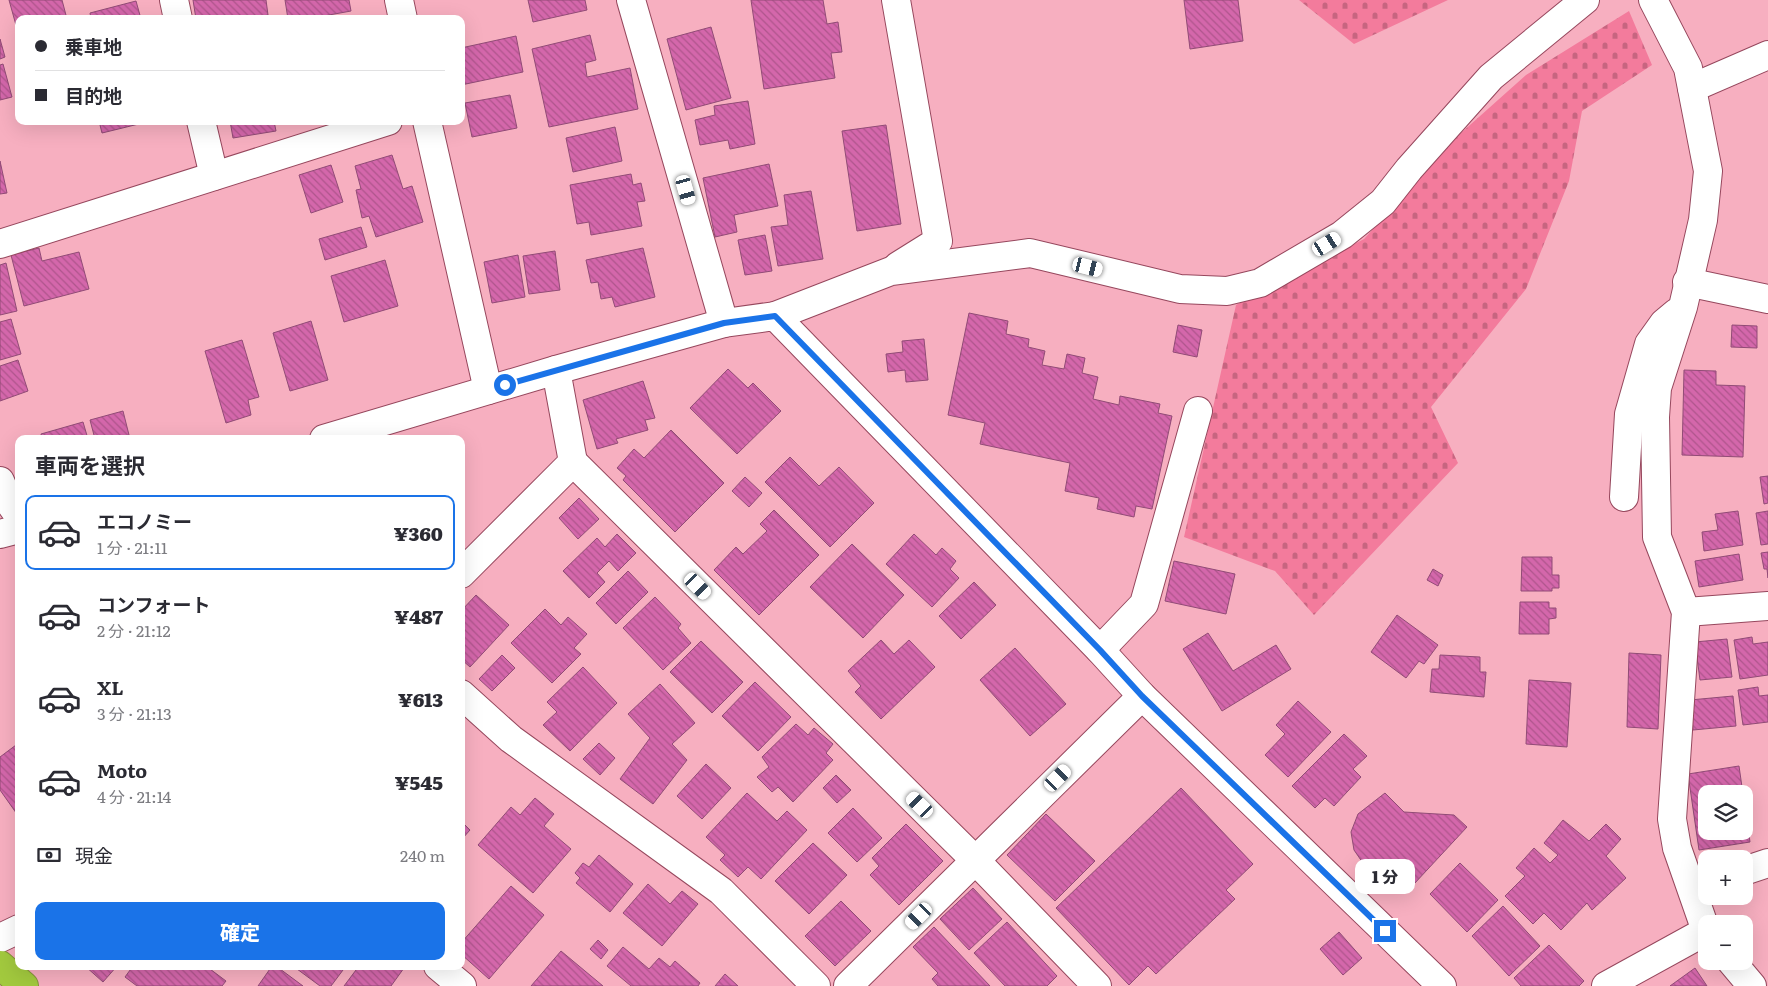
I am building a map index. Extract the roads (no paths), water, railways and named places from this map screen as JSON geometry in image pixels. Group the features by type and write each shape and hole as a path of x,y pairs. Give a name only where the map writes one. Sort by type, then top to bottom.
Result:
{"highway":[{"path":"0,965 24,986"}],"street":[{"path":"174,0 177,15"},
{"path":"399,0 402,15"},
{"path":"631,0 724,323"},
{"path":"337,435 556,370 724,323 775,316 890,271 938,241 896,0"},
{"path":"890,271 1030,254 1180,289 1227,292 1260,283 1342,234 1383,202 1409,169 1491,77 1585,0"},
{"path":"1653,0 1688,68 1708,171 1702,220 1685,294 1657,388 1654,456 1657,537 1686,612 1672,819 1676,848 1698,883"},
{"path":"1692,88 1768,55"},
{"path":"202,125 214,176"},
{"path":"0,244 375,125"},
{"path":"428,125 488,390"},
{"path":"1685,294 1768,299"},
{"path":"1624,497 1628,414 1649,344 1685,294"},
{"path":"775,316 1100,650 1142,696 1442,986"},
{"path":"556,370 573,462 975,860 1097,986"},
{"path":"1100,650 1144,604 1198,411"},
{"path":"465,570 573,462"},
{"path":"0,481 9,502 15,510"},
{"path":"0,534 15,530"},
{"path":"1686,612 1768,606"},
{"path":"848,986 1142,696"},
{"path":"465,698 511,739 721,891 816,986"},
{"path":"1753,868 1768,864"},
{"path":"0,938 15,931"},
{"path":"1606,986 1698,935"},
{"path":"443,970 462,986"},
{"path":"1739,970 1752,986"}]}
